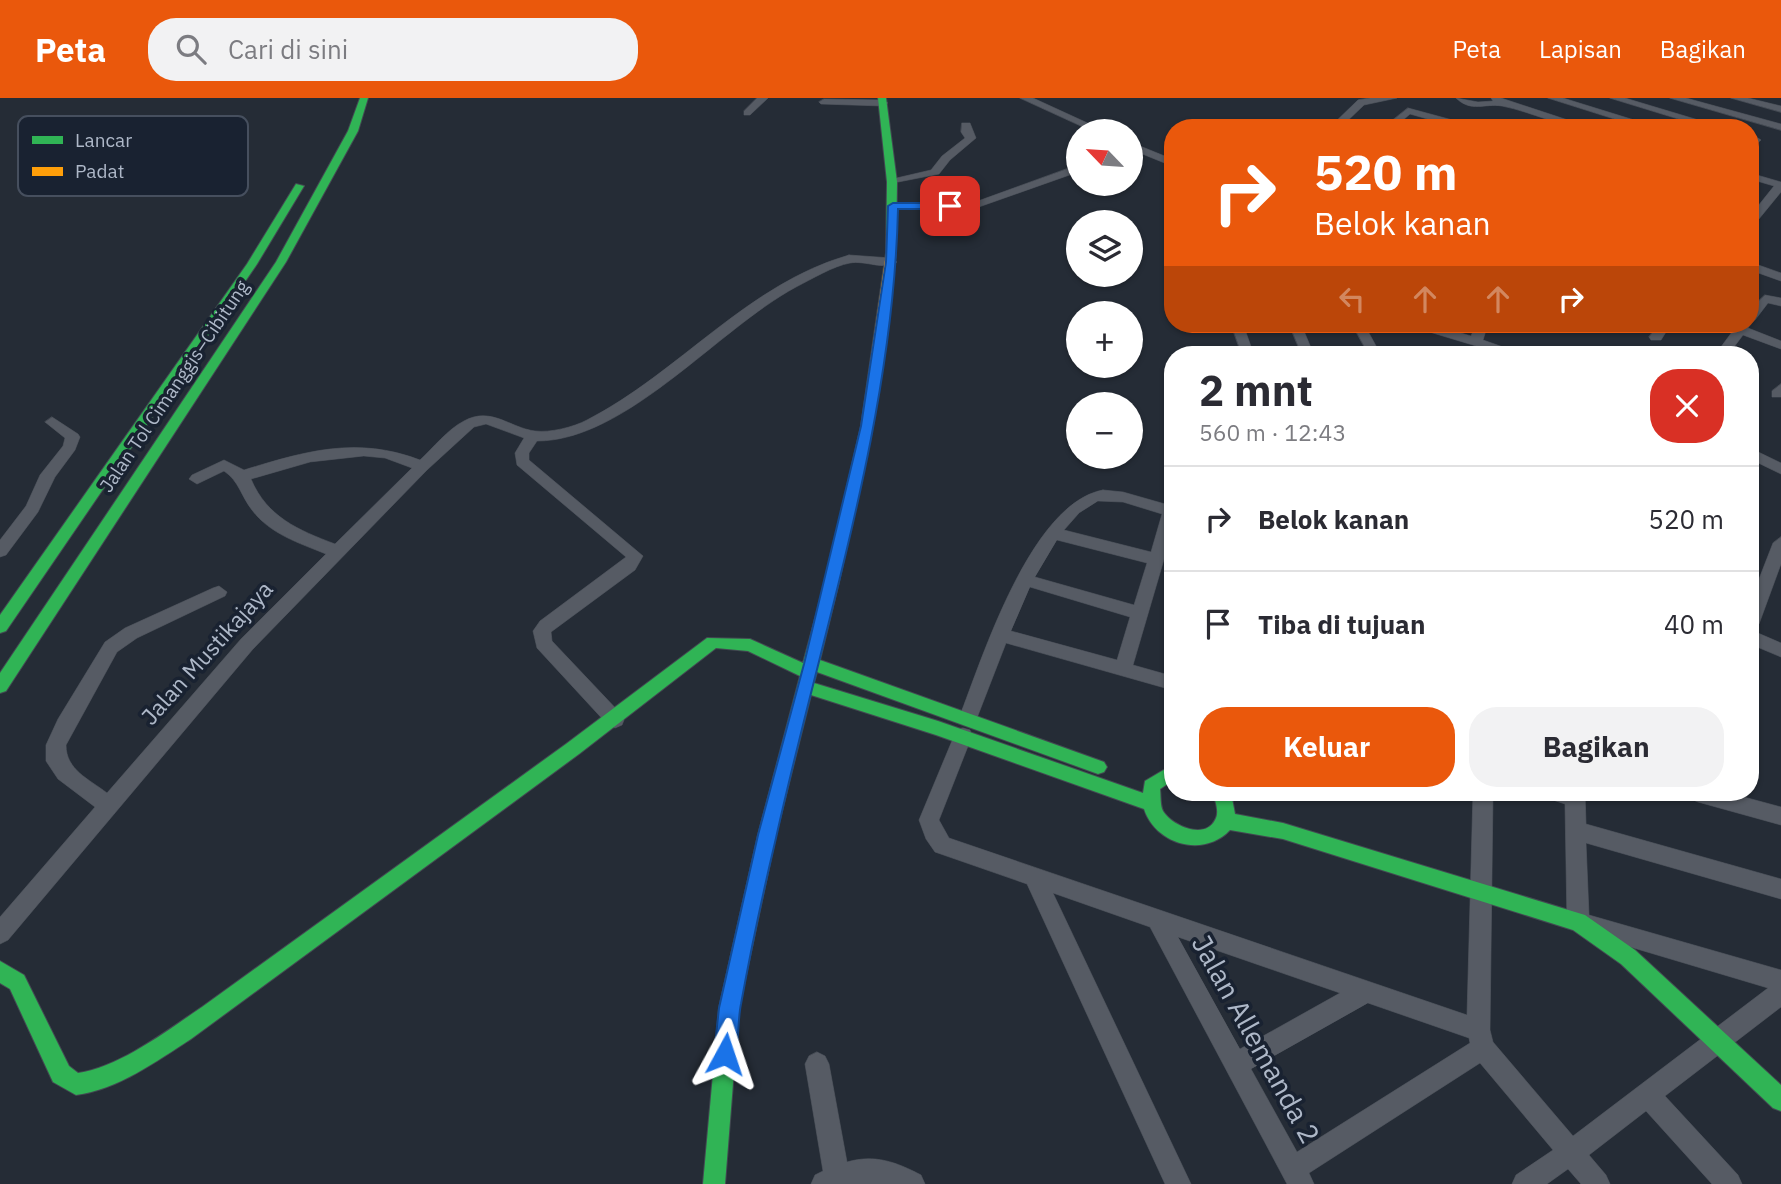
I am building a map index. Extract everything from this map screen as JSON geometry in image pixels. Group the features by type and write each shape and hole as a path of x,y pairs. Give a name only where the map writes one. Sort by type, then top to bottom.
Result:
{"main road":[{"name":"Jalan Tol Cimanggis–Cibitung","path":"0,686 281,262 353,131 364,98"},
{"path":"714,1184 729,1008 767,835 809,675 867,426 891,262 892,182 883,101"},
{"name":"Jalan Tol Cimanggis–Cibitung","path":"0,627 251,264 310,168"},
{"path":"0,971 17,982 61,1074 69,1082 79,1084 93,1079 167,1044 216,1012 275,964 615,720 713,642 729,638 744,642 809,675 966,727 1150,795"},
{"path":"809,675 935,717"},
{"path":"1150,795 1164,780"},
{"path":"1150,795 1157,822 1177,836 1200,840 1219,833 1229,817 1226,801"},
{"path":"1226,821 1283,831 1482,890 1578,922 1628,957 1719,1039 1781,1100"}],"street":[{"path":"747,113 763,98"},
{"path":"1025,98 1073,119"},
{"path":"1343,119 1360,103 1392,98"},
{"path":"1461,98 1461,117"},
{"path":"1555,98 1625,119"},
{"path":"1615,98 1688,119"},
{"path":"1675,98 1752,119"},
{"path":"1737,98 1781,109"},
{"path":"1399,119 1408,111 1461,117 1490,106 1497,100 1558,119"},
{"path":"824,102 883,101"},
{"path":"1759,121 1781,127"},
{"path":"892,182 919,178 940,169 946,158 971,138 966,132 966,125"},
{"path":"1143,152 1164,160"},
{"path":"893,206 976,205 1066,172"},
{"path":"1759,179 1781,185 1759,212"},
{"path":"615,720 543,643 541,637 546,626 629,566 635,556 522,462 522,453 532,436 561,434 590,425 656,383 754,307 793,284 849,259 891,262"},
{"path":"1759,269 1781,276"},
{"path":"1759,306 1765,299 1781,302"},
{"path":"1447,333 1489,346"},
{"path":"1476,342 1479,333"},
{"path":"1656,337 1659,333"},
{"path":"1755,333 1781,345"},
{"name":"Jalan Mustikajaya","path":"0,933 247,643 422,466 469,424 487,419 532,436"},
{"path":"0,551 33,508 48,475 73,441 73,437 64,428 52,422"},
{"path":"242,476 269,467 352,453 384,453 422,466"},
{"path":"1759,458 1781,469"},
{"path":"197,479 224,465 229,466 242,476 248,495 262,514 288,532 336,551"},
{"path":"1164,509 1107,495 1080,503 1052,533 1024,580 1001,635 929,820 933,833 942,845 1159,923 1365,992 1480,1039 1597,1184"},
{"path":"1052,533 1156,559"},
{"path":"1123,669 1164,535"},
{"path":"1759,600 1781,543"},
{"path":"1024,580 1140,613"},
{"path":"108,805 65,773 56,761 56,745 65,725 104,652 131,633 219,592"},
{"path":"1001,635 1164,681"},
{"path":"1759,641 1781,650"},
{"path":"1480,1039 1483,801"},
{"path":"1570,801 1577,831 1578,922 1781,981"},
{"path":"1727,801 1781,816"},
{"path":"1577,831 1781,889"},
{"path":"1036,880 1178,1184"},
{"name":"Jalan Allemanda 2","path":"1159,923 1297,1177"},
{"path":"1237,1064 1365,992"},
{"path":"1525,1184 1572,1152 1781,993"},
{"path":"1297,1177 1480,1039"},
{"path":"817,1064 831,1181 855,1170 869,1169 897,1175 912,1184"},
{"path":"1648,1095 1729,1184"}],"traffic: fast":[{"path":"0,686 281,262 353,131 364,98"},
{"path":"882,98 892,182 891,253"},
{"path":"0,627 252,264 299,186"},
{"path":"714,1184 729,1008 767,835 832,582"},
{"path":"0,971 17,982 61,1074 76,1084 111,1074 158,1049 210,1015 334,921 573,749 713,642 750,645 809,673"},
{"path":"813,664 1098,767"},
{"path":"805,687 938,728 1149,803"},
{"path":"1164,777 1151,786 1152,807 1163,825 1175,833 1189,837 1203,837 1215,833 1224,824 1226,811 1224,801"},
{"path":"1226,821 1283,831 1578,922 1628,957 1781,1100"}],"traffic: slow":[{"path":"832,582 867,426 891,253"}],"route":[{"path":"725,1054 729,1008 767,835 776,810 805,687 813,664 867,426 891,262 893,206 950,206"}]}
